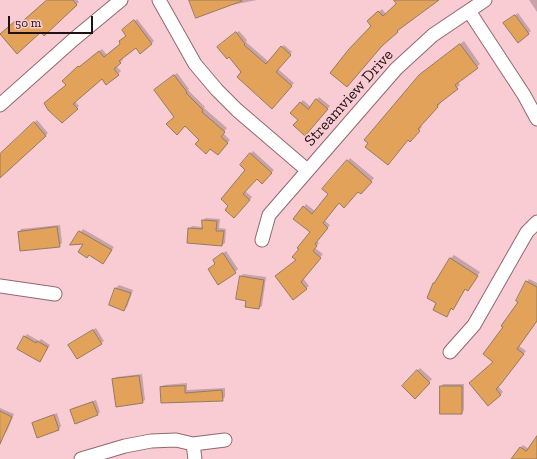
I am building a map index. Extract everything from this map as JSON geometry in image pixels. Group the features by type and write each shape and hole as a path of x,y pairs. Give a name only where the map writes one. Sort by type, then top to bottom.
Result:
{"street":[{"path":"0,105 74,39 122,0"},
{"path":"159,0 195,64 217,90 237,110 307,170"},
{"name":"Streamview Drive","path":"262,240 269,215 396,68 433,35 485,0"},
{"path":"469,11 524,95 537,119"},
{"path":"450,352 474,325 527,232 537,222"},
{"path":"0,286 55,294"},
{"path":"81,459 125,446 151,441 176,440 193,444 225,440"},
{"path":"193,444 195,459"}],"building":[{"path":"47,0 73,0 77,5 44,36 41,32 17,54 0,34 15,21 19,24"},
{"path":"189,0 241,0 242,1 196,18"},
{"path":"394,0 439,0 397,31 398,32 382,46 347,87 330,73 349,49 371,26 367,21 378,11 383,16 396,4"},
{"path":"515,15 529,34 518,43 503,23"},
{"path":"134,20 152,44 140,54 136,48 119,61 121,63 114,69 119,75 106,85 102,79 73,104 78,109 62,123 48,110 44,103 66,85 62,81 78,66 79,67 99,51 104,57 120,44 119,41 126,36 122,30"},
{"path":"236,32 245,44 244,45 266,64 281,46 291,55 276,72 292,86 272,109 237,77 241,72 229,57 227,59 217,47"},
{"path":"460,44 478,68 455,85 458,89 437,105 438,107 418,129 420,131 410,142 408,140 388,165 365,147 368,143 364,140 419,75"},
{"path":"174,75 187,92 186,93 203,110 202,112 225,132 221,137 228,143 218,155 210,149 206,154 195,144 199,140 185,126 177,135 166,124 174,117 154,90"},
{"path":"316,99 328,109 305,136 293,125 298,120 290,113 300,102 308,109"},
{"path":"34,122 46,136 0,178 0,154"},
{"path":"250,153 272,173 262,184 257,179 243,194 250,200 234,218 225,210 228,206 221,199 245,170 240,165"},
{"path":"347,160 372,182 361,194 358,192 344,208 339,203 323,223 328,228 315,244 317,246 313,251 321,258 301,282 307,289 293,300 275,276 296,260 292,257 299,249 297,248 310,232 293,219 303,206 312,214 328,194 322,189"},
{"path":"202,220 217,221 216,231 224,231 222,246 187,243 188,228 202,229"},
{"path":"57,227 60,247 20,251 18,232"},
{"path":"79,231 112,250 103,264 89,255 87,258 78,252 83,244 70,245"},
{"path":"223,253 236,273 218,285 208,269 215,264 213,260"},
{"path":"450,258 478,276 468,291 465,289 453,310 451,308 447,317 433,310 436,303 427,298 433,283"},
{"path":"240,276 264,280 259,309 245,307 246,301 236,299"},
{"path":"526,281 537,287 537,321 517,349 524,354 496,389 501,395 488,406 469,383 493,362 483,354 503,327 501,326 518,302 516,301"},
{"path":"115,288 131,293 124,311 109,305"},
{"path":"93,330 102,344 77,359 68,345"},
{"path":"24,336 36,343 37,341 48,347 40,362 17,349"},
{"path":"417,370 430,383 415,399 402,386"},
{"path":"139,376 143,403 116,407 112,379"},
{"path":"185,386 185,393 222,390 223,401 161,403 160,387"},
{"path":"440,386 462,386 462,414 440,414"},
{"path":"93,402 98,415 75,424 70,410"},
{"path":"0,411 12,417 0,444"},
{"path":"54,415 59,430 37,438 32,423"},
{"path":"537,436 537,459 511,459 520,447 526,451"}]}
